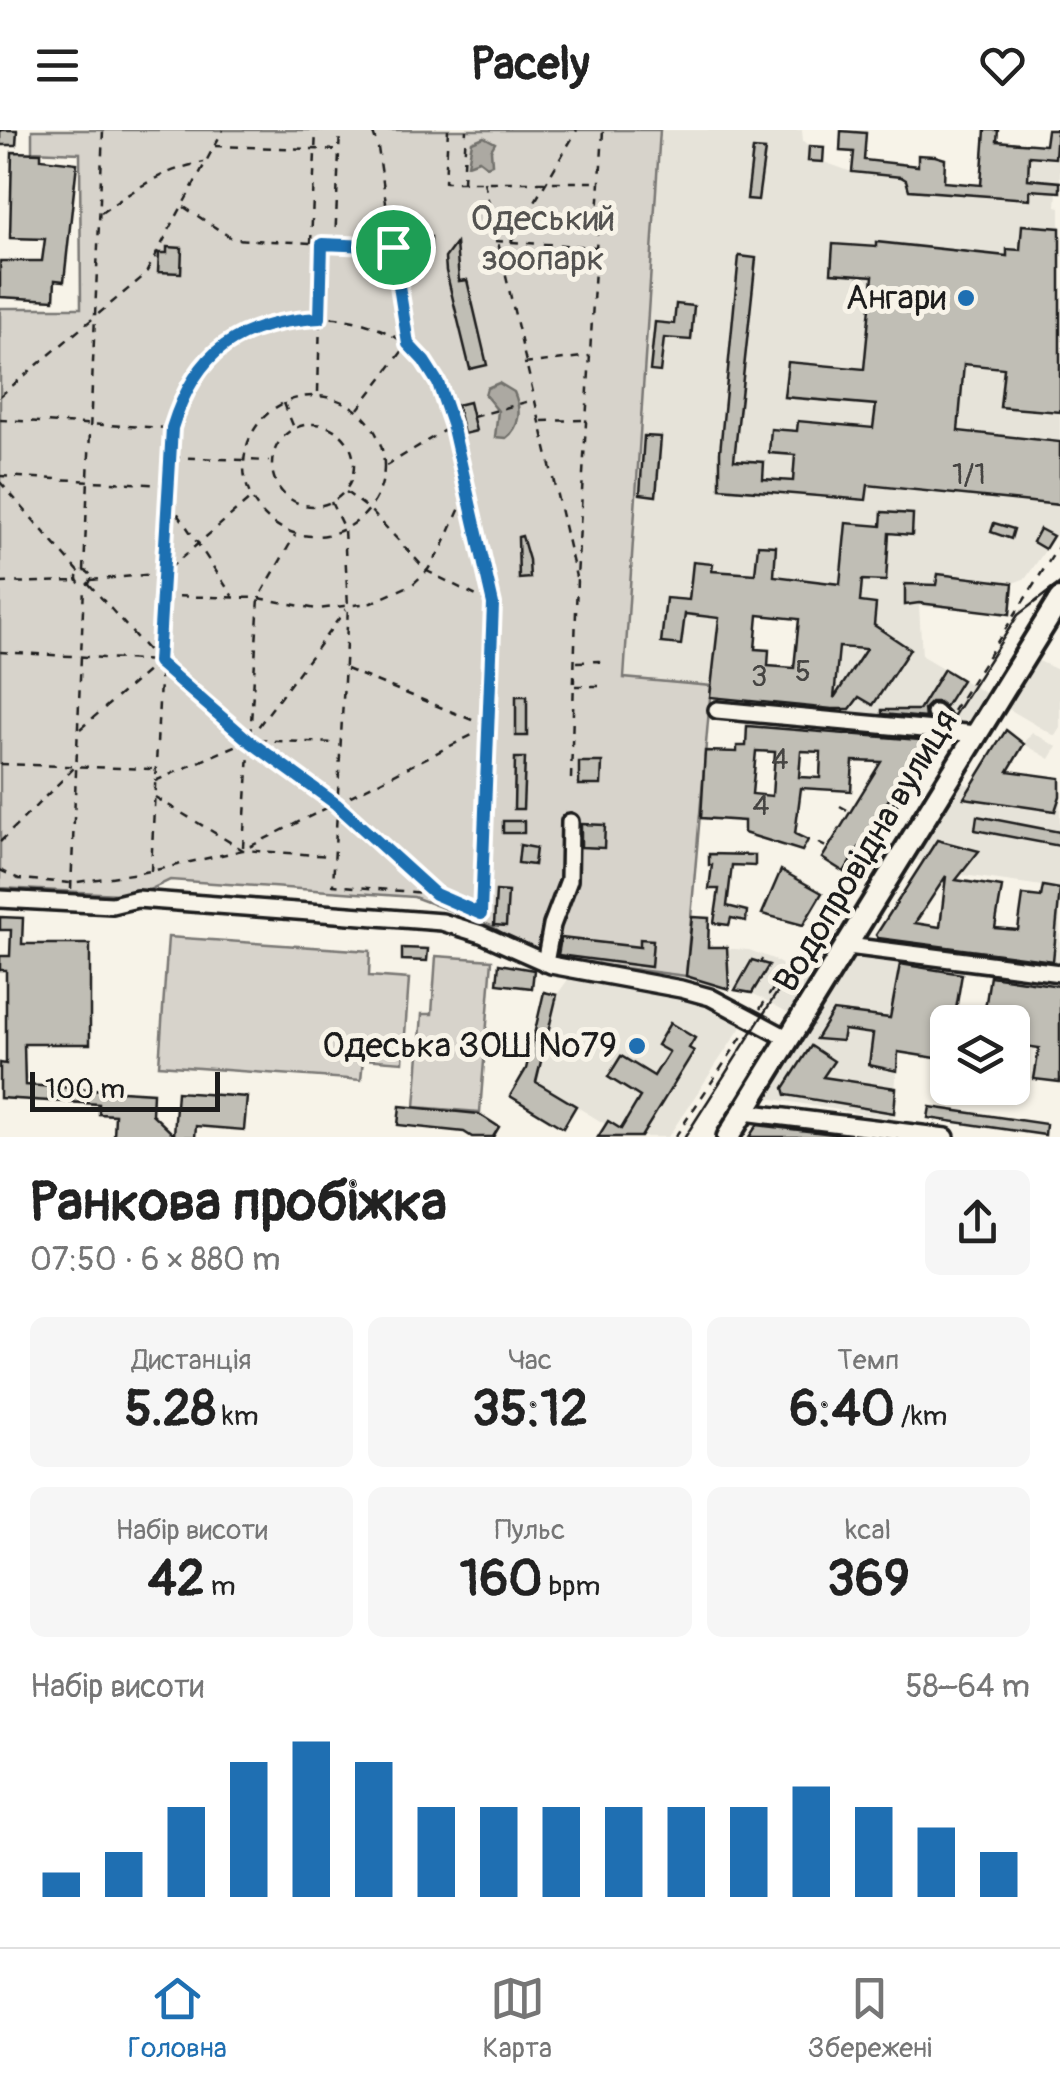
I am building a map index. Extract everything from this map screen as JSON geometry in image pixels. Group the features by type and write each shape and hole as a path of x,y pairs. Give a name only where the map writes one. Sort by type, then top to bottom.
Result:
{"main road":[{"name":"Водопровідна вулиця","path":"728,1137 1060,599"}],"street":[{"path":"717,710 944,725 977,734"},
{"path":"545,963 552,925 569,880 570,822"},
{"path":"0,899 120,904 136,899 442,922 481,934 545,963 710,997 789,1039"},
{"path":"848,946 1060,974"},
{"path":"744,1112 946,1137"}],"path":[{"path":"77,581 82,572 88,481 103,130"},
{"path":"0,396 145,275 224,130"},
{"path":"311,243 316,130"},
{"path":"335,244 340,130"},
{"path":"357,410 408,344 372,130"},
{"path":"448,130 445,182 600,182"},
{"path":"463,182 466,130"},
{"path":"511,242 577,130"},
{"path":"571,778 576,578 603,130"},
{"path":"214,146 339,150"},
{"path":"99,214 151,178 173,168 205,162"},
{"path":"484,182 576,578"},
{"path":"182,206 233,239 393,247"},
{"path":"495,241 597,248"},
{"path":"318,395 322,244"},
{"path":"151,871 172,428 189,382 216,352 264,326 287,320 357,320 408,344 438,383 469,488 493,604 481,934"},
{"path":"524,364 591,356"},
{"path":"318,395 357,410 372,426 381,446 382,482 369,509 344,529 328,534 295,534 262,514 244,480 243,460 256,424 283,402 318,395"},
{"path":"473,417 534,400"},
{"path":"283,402 294,429"},
{"path":"0,420 172,428"},
{"path":"384,466 460,420"},
{"path":"540,422 587,420"},
{"path":"312,424 324,426 344,438 354,460 354,472 345,491 331,502 308,506 285,496 272,474 272,462 281,440 294,429 312,424"},
{"path":"170,457 272,462"},
{"path":"0,479 169,485"},
{"path":"0,479 82,572 91,575 81,655 70,903"},
{"path":"162,596 259,598 299,608 348,607 392,595 428,572 469,488"},
{"path":"345,491 369,509 428,572 493,604"},
{"path":"0,583 88,583 164,574 251,498"},
{"path":"168,499 234,598"},
{"path":"331,502 344,529 348,607 332,885 435,894 481,914"},
{"path":"243,850 259,598 295,534"},
{"path":"676,1137 1060,544"},
{"path":"88,583 158,662 248,740 336,804 435,894"},
{"path":"248,740 348,607"},
{"path":"0,652 158,662"},
{"path":"574,662 599,661 599,668"},
{"path":"78,731 158,662"},
{"path":"344,668 488,727"},
{"path":"574,686 599,686 599,681"},
{"path":"0,870 19,879 71,882 151,871 243,850 488,727"},
{"path":"153,781 248,740 339,743"},
{"path":"0,764 154,768"},
{"path":"0,842 76,766"},
{"path":"153,796 243,850 334,856"},
{"path":"840,806 850,812"},
{"path":"818,843 828,848"}],"shaded area":[{"path":"660,130 802,130 803,141 809,146 824,147 824,162 852,172 901,177 909,190 1029,199 1030,190 1057,192 1060,442 874,422 872,428 876,485 1060,505 1060,529 1026,578 1013,583 1010,614 919,606 922,656 997,700 976,733 832,720 842,606 722,594 711,686 624,679"},
{"path":"1047,130 1060,130 1060,182 982,176 984,140 1045,145"},
{"path":"484,137 495,143 492,164 487,166 479,160 468,164 472,142"},
{"path":"499,383 514,392 518,404 517,423 506,438 495,437 498,411 485,395 487,388"},
{"path":"1026,655 1060,671 1060,728 1055,736 997,702"},
{"path":"1032,732 1057,747 1050,759 1024,744"},
{"path":"949,782 1060,796 1060,973 1031,969 1042,886 963,875 963,870 903,857"},
{"path":"689,942 749,950 773,959 820,988 800,1019 752,993 686,976"},
{"path":"849,947 914,955 898,1052 893,1119 755,1096"},
{"name":"Одеська ЗОШ №79","path":"583,974 687,999 743,1024 668,1137 598,1137 605,1124 536,1082 557,995 569,978"},
{"path":"764,1122 899,1137 749,1137"}],"green space":[{"name":"Одеський зоопарк","path":"32,130 660,130 624,678 711,686 686,976 546,958 492,926 414,897 170,880 139,895 0,888 0,308 81,308 80,153 32,151"},
{"path":"168,937 370,951 369,976 409,979 403,1062 363,1059 361,1080 159,1065"},
{"path":"436,956 492,960 480,1112 415,1107 422,1014 432,1014"}],"building":[{"path":"0,130 17,130 16,145 0,145"},
{"path":"985,130 998,130 997,141 1045,145 1047,130 1057,130 1055,158 1029,156 1028,179 1060,182 1060,192 1030,190 1030,199 909,190 901,177 852,172 854,152 840,151 841,131 866,133 864,160 918,166 918,155 935,156 945,159 944,182 981,185"},
{"path":"809,146 824,147 823,162 808,161"},
{"path":"753,149 765,150 758,200 747,199"},
{"path":"12,152 41,153 41,159 77,163 64,281 55,280 54,300 0,297 0,261 42,261 45,239 10,238"},
{"path":"1022,225 1060,228 1060,412 1000,407 1004,368 964,364 958,431 1060,442 1060,505 868,485 866,500 720,488 739,256 756,258 734,460 764,462 763,479 793,481 795,455 769,453 771,429 797,431 798,421 873,428 876,405 784,397 788,362 864,369 873,276 831,273 833,244 876,247 876,242 1007,256 1007,249 1020,250"},
{"path":"403,236 431,237 431,250 403,249"},
{"path":"456,243 459,281 467,280 487,365 470,369 446,271 445,258"},
{"path":"167,247 182,248 181,273 158,272 159,253 167,253"},
{"path":"676,304 694,306 691,340 664,338 660,372 650,371 655,322 674,324"},
{"path":"469,402 476,431 464,434 457,405"},
{"path":"644,436 661,437 656,496 640,494"},
{"path":"882,512 913,514 912,535 889,533 886,581 862,580 860,602 876,604 874,625 910,649 873,705 859,697 850,709 832,709 710,697 719,618 685,614 681,645 661,643 666,598 689,600 693,562 713,564 712,571 755,574 758,545 776,546 774,576 840,584 846,523 881,526","holes":["758,615 799,619 794,668 768,666 769,650 755,649","839,647 866,649 834,698"]},
{"path":"994,523 1014,529 1011,539 991,532"},
{"path":"1040,529 1053,536 1045,549 1033,542"},
{"path":"522,536 530,578 519,579 518,537"},
{"path":"938,574 1013,583 1010,614 919,603 905,605 905,584 936,585"},
{"path":"944,669 962,680 945,707 931,702 924,709 925,718 882,714 882,710 919,710"},
{"path":"516,696 527,696 527,736 516,736"},
{"path":"747,726 920,740 923,744 844,872 822,858 881,762 853,761 851,791 801,788 795,834 808,840 802,851 744,833 744,821 701,818 705,751 737,752 737,746 746,746","holes":["756,751 775,752 772,796 752,794","801,751 821,752 820,778 799,777"]},
{"path":"1006,730 1024,744 1008,771 1060,778 1055,811 964,798"},
{"path":"515,758 525,758 523,809 514,809"},
{"path":"579,762 602,762 601,785 579,785"},
{"path":"977,816 1060,832 1060,846 975,830"},
{"path":"503,821 524,821 524,833 503,833"},
{"path":"581,824 605,825 604,848 581,847"},
{"path":"937,840 979,851 956,880 1002,887 995,928 1018,930 1023,895 1041,897 1043,886 1060,889 1053,961 876,935","holes":["946,876 940,927 915,923"]},
{"path":"520,845 536,848 534,865 518,863"},
{"path":"709,854 755,855 755,866 732,865 727,906 747,911 746,921 731,918 729,925 714,923 719,889 709,889"},
{"path":"781,870 822,893 803,925 762,914"},
{"path":"496,891 508,892 506,926 494,925"},
{"path":"0,917 23,918 22,944 90,944 90,1044 24,1044 25,1085 153,1093 152,1114 174,1135 177,1092 247,1097 244,1130 196,1126 195,1137 114,1137 115,1115 99,1114 99,1104 0,1098 0,1063 6,1064 6,970 0,970 0,956 10,956 11,930 0,930"},
{"path":"692,917 709,918 708,947 727,947 729,989 686,976"},
{"path":"561,938 640,947 640,939 653,940 651,967 558,955"},
{"path":"402,948 428,949 427,961 402,960"},
{"path":"752,960 769,965 752,993 735,990"},
{"path":"499,964 534,970 532,988 497,984"},
{"path":"900,964 962,974 957,1005 930,1005 930,1057 898,1052 897,1071 869,1065 873,1034 844,1030 842,1041 816,1039 833,1011 890,1018"},
{"path":"990,976 1060,986 1060,1082 1034,1079 1039,1048 1030,1047 1030,1005 986,1005"},
{"path":"544,992 557,995 536,1082 576,1106 563,1128 510,1096 526,1069"},
{"path":"670,1023 695,1038 689,1048 694,1051 641,1137 598,1137 608,1121 621,1129 640,1097 608,1077 621,1056 654,1076 669,1052 657,1045"},
{"path":"811,1046 834,1061 823,1077 896,1088 894,1113 786,1095 784,1088"},
{"path":"400,1106 479,1114 499,1127 493,1137 472,1137 464,1132 398,1125"},
{"path":"930,1107 1046,1124 1045,1135 928,1118"},
{"path":"757,1125 842,1135 842,1137 749,1137"}],"tram line":[{"path":"685,1137 1018,615 1060,583"}],"place":[{"name":"Ангари","path":"966,298"},
{"name":"Одеська ЗОШ №79","path":"637,1046"}],"route":[{"path":"322,244 393,247 408,344 438,383 452,424 493,604 481,914 435,894 336,804 248,740 158,662 172,428 182,394 196,371 242,335 287,320 320,318 322,244"}]}
